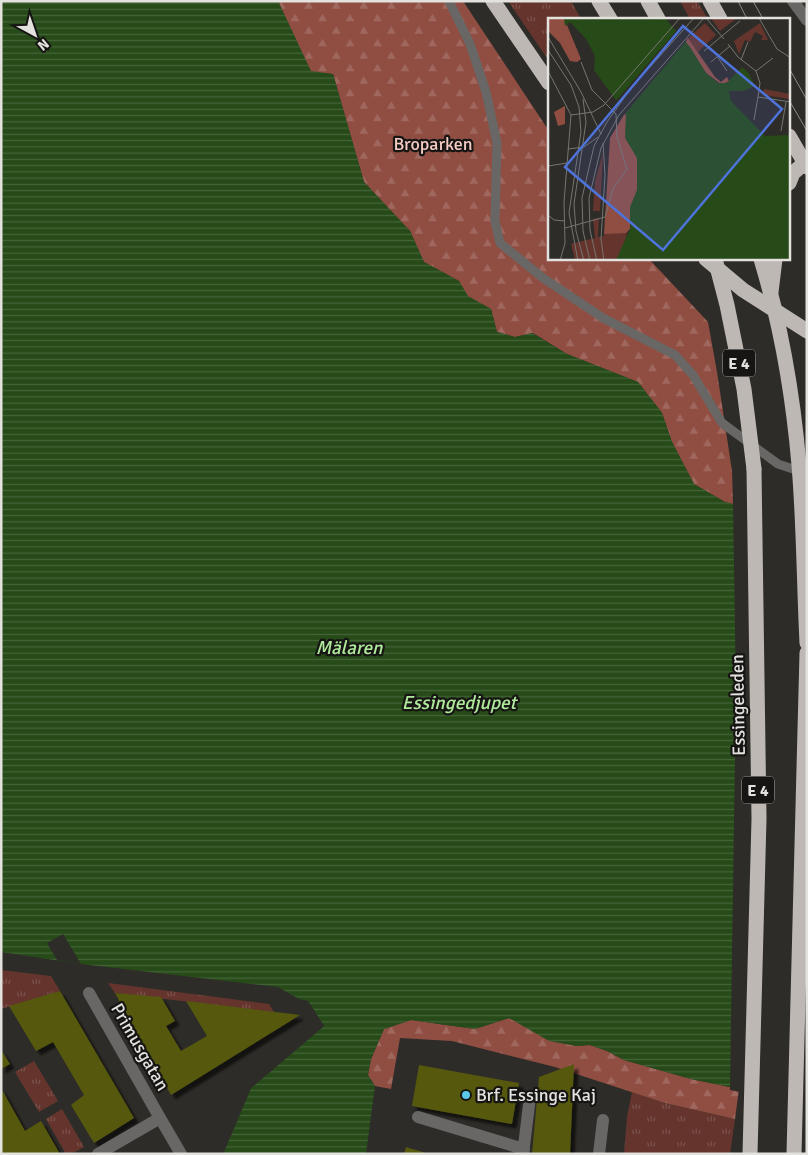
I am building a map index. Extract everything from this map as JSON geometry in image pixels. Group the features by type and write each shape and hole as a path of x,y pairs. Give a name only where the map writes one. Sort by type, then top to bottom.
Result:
{"highway":[{"path":"493,1 548,82"},
{"path":"599,1 609,18"},
{"path":"648,1 657,18"},
{"path":"710,1 719,18"},
{"path":"790,138 807,168"},
{"path":"790,181 794,173 807,160"},
{"path":"707,260 743,290 807,331"},
{"name":"Essingeleden","path":"715,260 727,305 744,389 754,469 758,819 750,1154"},
{"path":"761,260 771,292 790,388 799,465 807,644"},
{"path":"771,292 775,260"},
{"path":"794,1154 807,653"}],"street":[{"path":"793,1 807,20"},
{"name":"Primusgatan","path":"89,993 181,1154"},
{"path":"418,1117 524,1152 530,1097"},
{"name":"Primusgatan","path":"98,1154 160,1118"},
{"path":"599,1154 603,1120"}],"lane":[{"path":"449,1 470,44 486,92 496,143 495,221 500,243 543,278 603,318 674,356 694,374 722,423 778,464 807,473"}],"green space":[{"name":"Broparken","path":"278,1 463,1 548,129 548,260 650,260 708,322 732,471 733,504 725,502 694,484 672,442 662,413 638,382 567,354 533,333 515,337 497,332 491,309 467,296 459,281 424,262 410,231 364,182 333,74 311,72"},
{"path":"508,1 571,1 580,18 548,18 548,60"},
{"path":"680,1 697,1 707,18 689,18"},
{"path":"1,970 51,976 60,991 1,1009"},
{"path":"108,983 269,1004 274,1012 115,993"},
{"path":"509,1018 576,1046 590,1045 624,1060 691,1079 739,1089 735,1119 665,1103 555,1067 452,1041 400,1038 391,1089 375,1086 368,1075 371,1059 384,1029 411,1020 475,1029"},
{"path":"34,1061 58,1101 39,1112 15,1072"},
{"path":"632,1092 665,1103 735,1119 730,1154 624,1154 627,1117"},
{"path":"62,1109 84,1147 71,1154 66,1154 46,1119"}],"water":[{"name":"Essingedjupet","path":"1,1 278,1 311,71 333,74 364,182 410,231 424,262 459,281 468,296 491,309 497,332 515,337 532,333 567,354 638,382 662,413 672,442 694,484 725,502 733,504 807,1103 691,1079 624,1060 590,1045 576,1046 549,1041 509,1018 475,1029 411,1020 384,1029 371,1059 368,1075 375,1086 366,1154 223,1154 251,1088 324,1026 308,1001 299,999 278,987 81,964 1,952"}],"pier":[{"path":"733,501 807,515 807,1106 730,1090 736,691"},
{"path":"63,934 81,964 57,960 47,943"},
{"path":"294,999 308,1001 324,1026 251,1088 223,1154 220,1154 249,1087 321,1025 307,1003 298,1002"}],"building":[{"path":"60,991 134,1118 94,1143 71,1105 84,1095 53,1042 36,1051 9,1006"},
{"path":"115,993 161,997 175,1021 166,1026 181,1051 207,1036 186,1001 300,1015 171,1095"},
{"path":"1,1050 10,1064 1,1069"},
{"path":"574,1064 570,1154 532,1154 539,1077"},
{"name":"Brf. Essinge Kaj","path":"419,1065 519,1083 512,1124 412,1106"},
{"path":"1,1088 25,1131 41,1121 60,1154 2,1154"},
{"path":"406,1147 426,1153 426,1154 404,1154"}],"tram line":[{"path":"738,1 746,18"},
{"path":"753,1 762,18"},
{"path":"790,70 807,100"},
{"path":"790,102 807,131"}],"place":[{"name":"Brf. Essinge Kaj","path":"466,1095"}],"water label":[{"name":"Mälaren","path":"349,647"}]}
